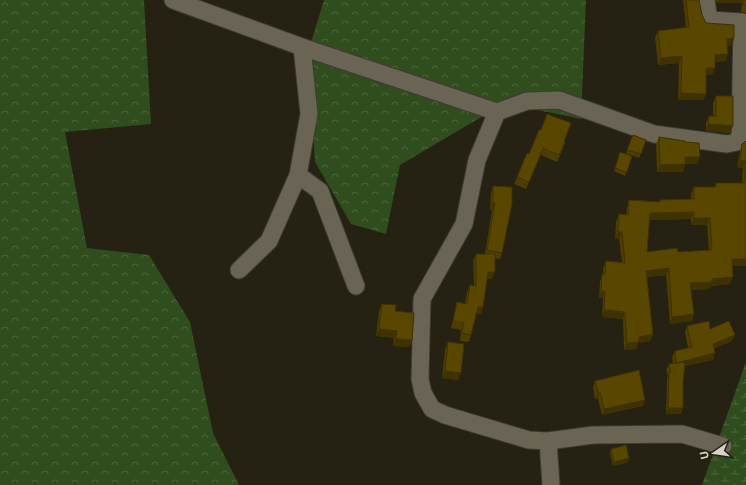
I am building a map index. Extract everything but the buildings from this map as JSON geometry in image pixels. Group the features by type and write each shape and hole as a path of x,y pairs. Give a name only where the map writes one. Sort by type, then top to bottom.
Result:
{"street":[{"path":"173,0 302,47 497,112 527,101 559,100 654,134 727,144 737,142 740,135 744,23 709,20 706,0"},
{"path":"240,270 269,241 298,175 309,114 302,47"},
{"path":"497,112 477,160 464,224 422,299 420,379 423,393 432,408 445,415 529,440 548,441 593,434 682,434 723,446"},
{"path":"298,175 320,191 356,286"},
{"path":"548,441 551,485"}],"green space":[{"path":"0,0 144,0 151,124 65,132 87,248 149,255 190,322 213,433 239,485 0,485"},
{"path":"324,0 586,0 581,119 505,103 400,165 386,234 351,224 315,162 308,52"},
{"path":"746,362 746,485 702,485"}]}
